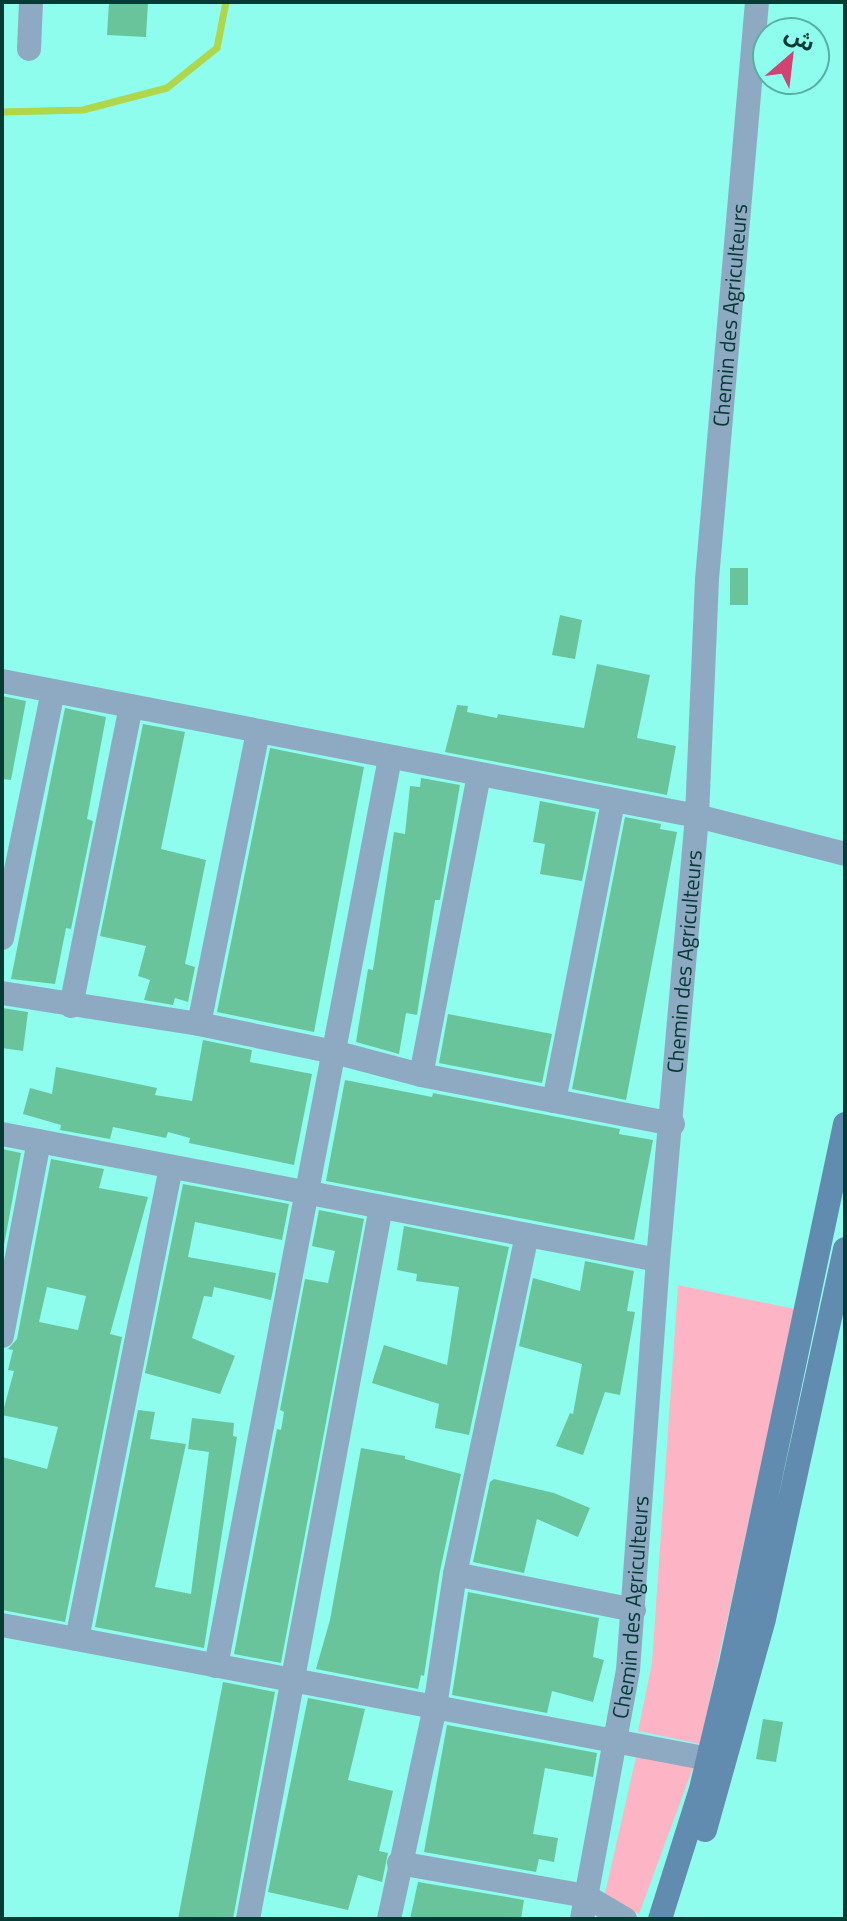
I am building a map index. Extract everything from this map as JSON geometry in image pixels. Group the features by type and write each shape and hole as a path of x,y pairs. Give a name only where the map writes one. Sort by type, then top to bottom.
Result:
{"main road":[{"path":"709,1792 709,1759 845,1124"},
{"path":"675,1919 697,1829 764,1619 845,1249"},
{"path":"660,1919 697,1829"}],"street":[{"path":"29,49 31,2"},
{"name":"Chemin des Agriculteurs","path":"584,1908 628,1670 634,1610 658,1260 673,1124 697,816 707,579 757,2"},
{"path":"2,681 697,816 845,854"},
{"path":"2,938 53,691"},
{"path":"71,1006 131,706"},
{"path":"199,1024 258,732"},
{"path":"216,1666 390,758"},
{"path":"421,1075 479,775"},
{"path":"554,1101 613,802"},
{"path":"2,993 199,1024 334,1052 421,1075 673,1124"},
{"path":"2,1134 658,1260"},
{"path":"2,1336 39,1141"},
{"path":"77,1639 171,1167"},
{"path":"248,1919 381,1207"},
{"path":"389,1919 435,1707 455,1574 527,1235"},
{"path":"455,1574 634,1610"},
{"path":"2,1625 709,1759"},
{"path":"399,1863 625,1919"}],"shaded area":[{"path":"678,1285 795,1309 700,1744 638,1731 652,1663"},
{"path":"636,1757 694,1765 639,1914 604,1898"}],"building":[{"path":"109,2 148,2 146,37 107,35"},
{"path":"730,568 748,568 748,605 730,605"},
{"path":"560,615 582,620 575,659 552,655"},
{"path":"597,664 650,675 637,738 676,746 667,795 445,752 457,705 468,706 467,712 497,718 498,714 584,728"},
{"path":"2,696 26,701 11,780 2,779"},
{"path":"65,708 106,717 87,819 93,821 71,929 66,928 55,984 11,979"},
{"path":"143,724 185,732 161,849 206,860 185,964 195,967 188,1002 175,998 173,1005 144,1000 150,980 138,976 146,946 100,936"},
{"path":"270,748 364,767 314,1032 217,1012"},
{"path":"421,778 460,785 440,900 435,900 417,1015 406,1013 399,1054 356,1042 368,969 373,970 394,832 405,834 410,786 420,787"},
{"path":"540,801 596,812 582,881 540,874 545,844 533,842"},
{"path":"625,817 661,824 660,829 677,832 626,1100 572,1089"},
{"path":"2,1008 28,1012 23,1051 2,1048"},
{"path":"448,1014 552,1034 542,1083 439,1063"},
{"path":"203,1040 252,1050 250,1062 312,1074 294,1165 189,1143 190,1138 168,1132 166,1138 113,1127 110,1139 60,1130 61,1125 23,1114 30,1088 52,1094 56,1067 157,1088 155,1095 192,1101"},
{"path":"345,1080 432,1097 433,1093 620,1129 619,1134 653,1140 634,1240 326,1181"},
{"path":"2,1149 21,1153 2,1256"},
{"path":"51,1159 104,1169 99,1188 148,1197 110,1334 122,1337 65,1622 2,1610 2,1457 47,1469 58,1427 2,1415 14,1371 8,1370 13,1350 8,1349 17,1339","holes":["47,1287 86,1296 78,1330 39,1322"]},
{"path":"183,1184 289,1204 282,1240 195,1222 188,1257 276,1273 271,1300 214,1287 212,1297 204,1296 192,1338 235,1356 220,1394 145,1373"},
{"path":"319,1210 364,1219 281,1663 234,1654 277,1429 281,1430 284,1412 280,1410 305,1279 328,1283 335,1251 312,1246"},
{"path":"404,1226 509,1247 469,1435 435,1428 439,1404 372,1383 384,1345 447,1365 459,1287 416,1281 417,1274 397,1270"},
{"path":"585,1261 634,1271 627,1311 635,1312 620,1395 605,1392 583,1455 556,1446 570,1413 573,1414 582,1364 519,1346 533,1278 580,1291"},
{"path":"138,1410 155,1412 150,1439 186,1444 155,1587 191,1594 209,1452 188,1449 192,1418 234,1423 233,1436 237,1437 204,1648 95,1627"},
{"path":"361,1448 405,1456 405,1459 461,1474 440,1571 424,1676 421,1675 418,1689 316,1669 330,1620"},
{"path":"494,1479 554,1493 590,1508 578,1537 537,1519 524,1573 473,1562 490,1482"},
{"path":"468,1592 599,1618 593,1657 604,1660 593,1702 552,1691 547,1713 452,1695"},
{"path":"223,1682 275,1692 233,1919 178,1919"},
{"path":"308,1698 365,1709 348,1780 393,1791 379,1851 388,1853 382,1882 358,1875 348,1910 268,1892"},
{"path":"763,1719 783,1722 776,1762 756,1759"},
{"path":"447,1725 597,1753 593,1777 545,1768 533,1834 558,1838 554,1862 539,1859 536,1872 424,1852"},
{"path":"418,1882 524,1900 521,1919 410,1919"}],"waterway":[{"path":"2,112 83,110 167,88 217,48 226,2"}]}
